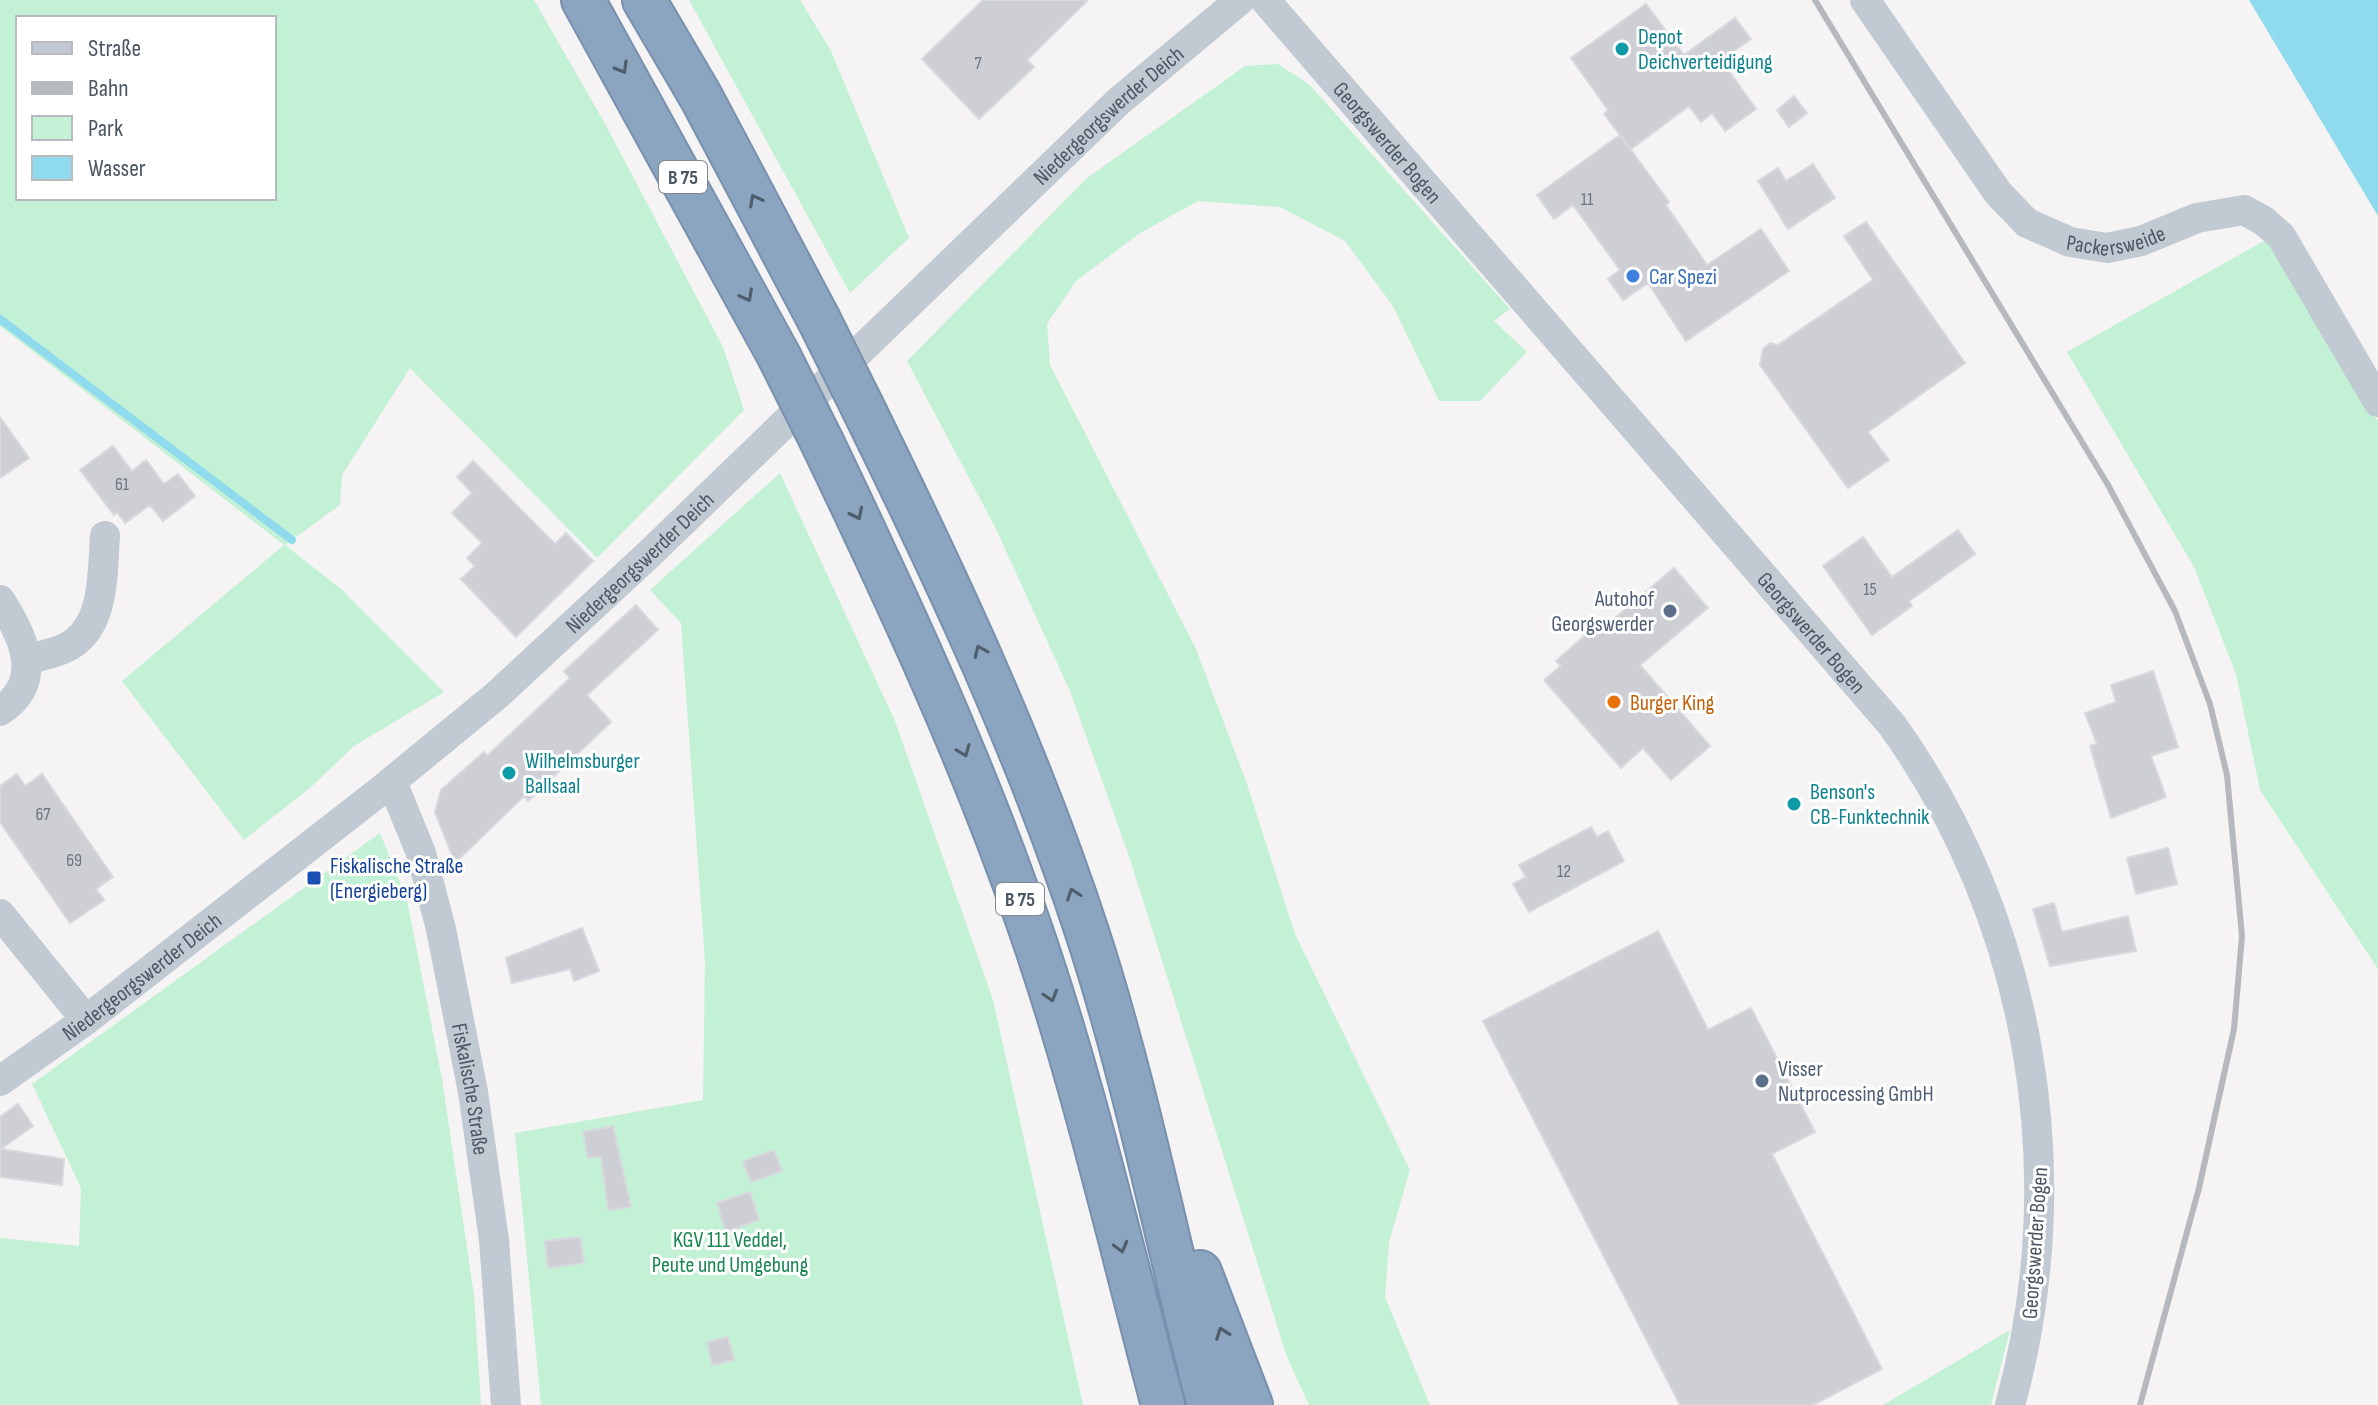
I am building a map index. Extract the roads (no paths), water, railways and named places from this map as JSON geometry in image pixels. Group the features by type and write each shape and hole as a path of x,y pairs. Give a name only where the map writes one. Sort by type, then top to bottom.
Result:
{"highway":[{"name":"B 75","path":"583,0 779,356 945,704 1008,866 1060,1022 1159,1395"},
{"name":"B 75","path":"644,0 701,97 818,318 1001,698 1088,936 1129,1075 1209,1405"},
{"name":"B 75","path":"1129,1075 1251,1405"}],"street":[{"name":"Niedergeorgswerder Deich","path":"0,1081 86,1020 392,782 497,695 647,556 1119,101 1240,0"},
{"name":"Georgswerder Bogen","path":"1265,0 1892,725 1943,802 1990,905 2011,973 2028,1059 2038,1136 2041,1202 2035,1280 2025,1354 2010,1405"},
{"name":"Packersweide","path":"1865,0 1998,193 2027,223 2070,242 2107,248 2141,241 2197,218 2244,210 2264,221 2281,236 2378,402"},
{"path":"26,660 66,648 86,631 99,604 105,536"},
{"path":"0,600 21,635 26,660 25,685 12,703 0,711"},
{"name":"Fiskalische Straße","path":"392,782 421,853 441,929 473,1092 494,1240 506,1405"},
{"path":"0,914 86,1020"}],"water":[{"path":"2249,0 2378,0 2378,216"}],"waterway":[{"path":"0,319 292,540"}],"railway":[{"path":"1815,0 2108,485 2175,611 2210,704 2227,775 2242,936 2234,1029 2199,1188 2140,1405"}],"place":[{"name":"Depot Deichverteidigung","path":"1622,49"},
{"name":"Car Spezi","path":"1633,276"},
{"name":"Autohof Georgswerder","path":"1670,611"},
{"name":"Burger King","path":"1614,702"},
{"name":"Wilhelmsburger Ballsaal","path":"509,773"},
{"name":"Benson's CB-Funktechnik","path":"1794,804"},
{"name":"Fiskalische Straße (Energieberg)","path":"314,878"},
{"name":"Visser Nutprocessing GmbH","path":"1762,1081"}],"park label":[{"name":"KGV 111 Veddel, Peute und Umgebung","path":"730,1252"}]}
